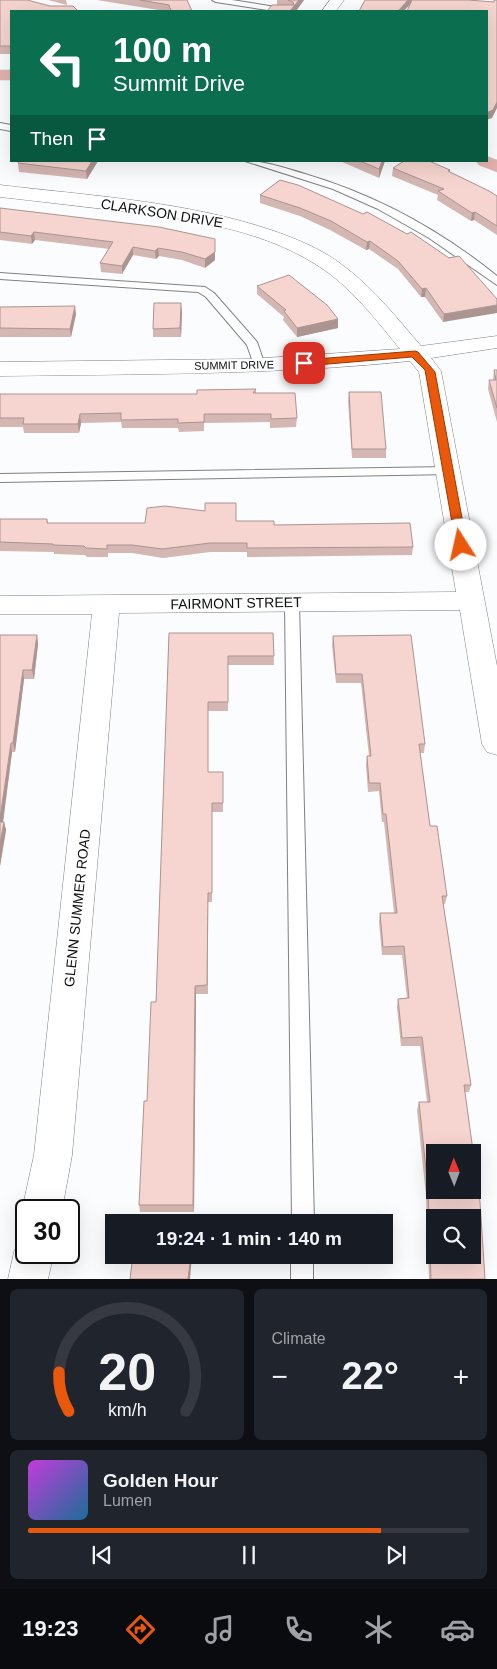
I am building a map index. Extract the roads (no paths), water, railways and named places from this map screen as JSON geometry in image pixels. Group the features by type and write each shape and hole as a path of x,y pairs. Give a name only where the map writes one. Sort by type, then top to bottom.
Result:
{"street":[{"name":"CLARKSON DRIVE","path":"0,191 172,212 219,221 268,235 314,256 352,281 365,294 430,372 497,744"},
{"name":"SUMMIT DRIVE","path":"0,369 259,365 352,360 415,354 497,342"},
{"name":"FAIRMONT STREET","path":"0,605 472,601"},
{"name":"GLENN SUMMER ROAD","path":"44,1199 53,1154 106,605"},
{"path":"28,1279 31,1264"}],"lane":[{"path":"216,0 281,10"},
{"path":"253,162 312,179 363,198 439,239 471,260 497,282"},
{"path":"0,276 200,288 210,295 254,344 259,365"},
{"path":"0,478 448,471"},
{"path":"292,603 303,1214"},
{"path":"302,1264 302,1279"}]}
